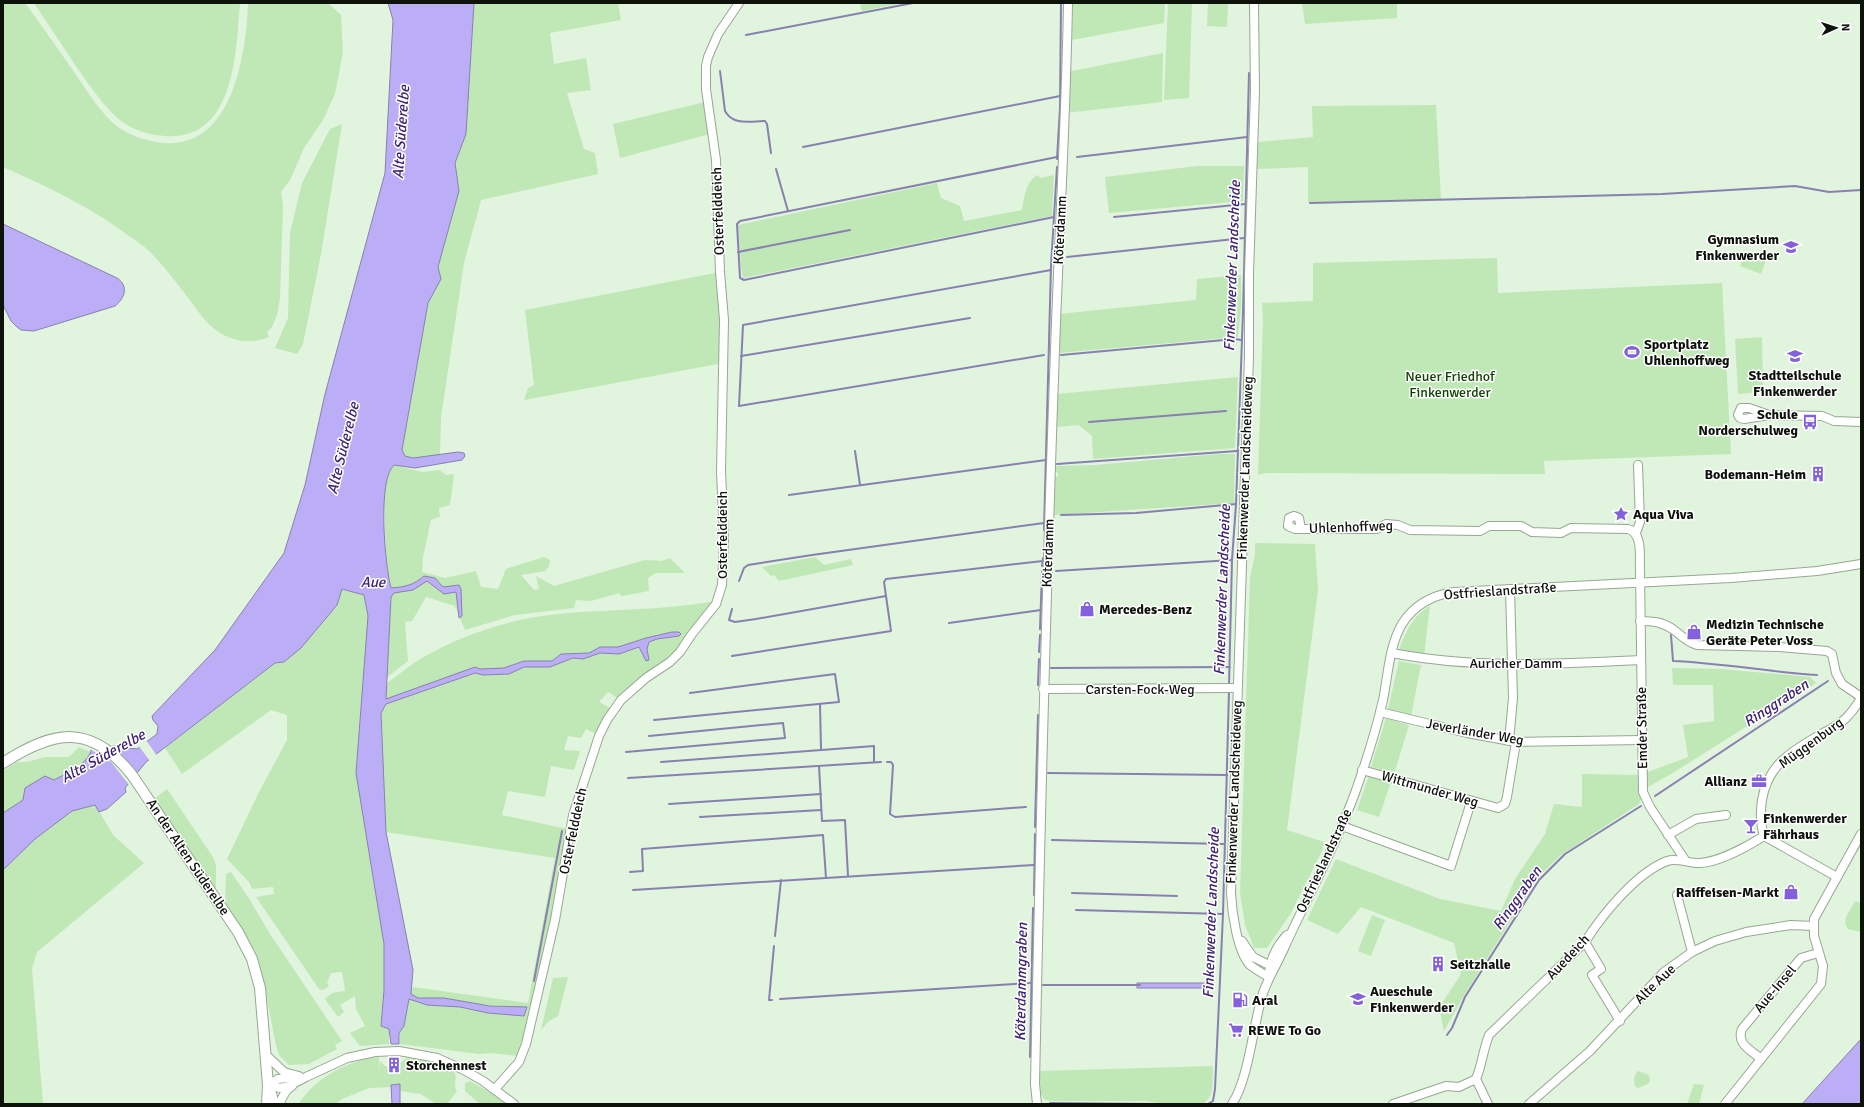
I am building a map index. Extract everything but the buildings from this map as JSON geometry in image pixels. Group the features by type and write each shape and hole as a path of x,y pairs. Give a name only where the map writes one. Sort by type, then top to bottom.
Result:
{"main road":[{"name":"An der Alten Süderelbe","path":"3,763 23,750 40,742 61,737 79,738 97,743 111,752 128,769 238,932 248,950 260,988 268,1085"},
{"path":"266,1104 268,1085"},
{"path":"268,1085 274,1104"}],"street":[{"name":"Osterfelddeich","path":"495,1089 519,1062 526,1044 555,920 574,816 599,736 607,720 621,700 646,678 670,662 680,652 716,604 722,585 724,540 721,471 724,320 720,272 716,160 706,89 706,66 708,56 718,34 739,3"},
{"name":"Köterdamm","path":"1037,1104 1035,1084 1044,689 1057,279 1066,113 1068,3"},
{"name":"Finkenwerder Landscheideweg","path":"1254,3 1255,91 1249,274 1249,356 1232,688 1231,893 1240,946 1247,960 1257,970 1269,977"},
{"path":"1769,414 1822,416 1834,421 1861,422"},
{"path":"1638,465 1640,522 1636,533 1638,538 1639,583"},
{"name":"Uhlenhoffweg","path":"1301,529 1377,529 1388,524 1398,525 1410,530 1480,531 1489,526 1521,526 1532,532 1561,532 1574,528 1628,530 1636,533"},
{"name":"Ostfrieslandstraße","path":"1232,1104 1243,1076 1262,995 1269,977 1276,968 1292,928 1342,826 1362,770 1380,712 1396,638 1402,624 1412,612 1427,600 1451,592 1789,574 1861,564"},
{"name":"Emder Straße","path":"1639,583 1643,792 1650,807 1685,860"},
{"path":"1510,589 1513,741"},
{"path":"1640,621 1665,624 1689,643 1697,645 1778,646 1827,651 1832,654 1836,673 1842,684 1861,698"},
{"name":"Auricher Damm","path":"1392,653 1457,662 1512,664 1641,660"},
{"name":"Carsten-Fock-Weg","path":"1044,689 1232,688"},
{"name":"Müggenburg","path":"1764,836 1761,825 1760,811 1764,787 1771,773 1780,762 1801,746 1858,709 1861,698"},
{"name":"Jeverländer Weg","path":"1380,712 1460,732 1513,741 1643,740"},
{"name":"Wittmunder Weg","path":"1362,770 1471,802 1498,808 1505,804 1507,797 1513,741"},
{"path":"1342,826 1451,866 1471,802"},
{"path":"1668,835 1696,819 1726,815"},
{"path":"1725,1104 1821,984 1823,966 1818,953 1813,926 1816,916 1861,834"},
{"path":"1764,836 1837,877"},
{"name":"Auedeich","path":"1476,1079 1481,1067 1485,1045 1489,1036 1585,942 1597,923 1611,906 1637,881 1655,867 1668,860 1685,860 1700,863 1711,861 1751,844 1764,836"},
{"path":"1677,895 1692,952"},
{"name":"Alte Aue","path":"1529,1104 1581,1060 1620,1021 1659,978 1692,952 1716,941 1746,932 1791,925 1813,926"},
{"name":"Ostfrieslandstraße","path":"1269,977 1269,965 1277,949 1292,928"},
{"name":"Finkenwerder Landscheideweg","path":"1238,932 1245,947 1253,957 1269,965"},
{"path":"1585,942 1601,969 1592,974 1620,1021"},
{"name":"Aue-Insel","path":"1761,1058 1742,1044 1740,1035 1742,1029 1801,958 1818,953"},
{"path":"279,1104 286,1091 302,1077 343,1059 359,1055 394,1051 426,1055 445,1061 464,1070 495,1089 514,1104"},
{"path":"266,1055 284,1072 302,1077"},
{"path":"268,1085 278,1079 302,1077"},
{"path":"1393,1104 1443,1087 1459,1087 1476,1079 1488,1104"},
{"path":"268,1085 280,1088 293,1085"}],"green space":[{"path":"3,3 25,3 92,98 113,123 136,136 149,141 162,143 186,141 205,131 220,115 231,95 239,72 247,24 248,3 328,3 341,15 343,52 335,94 323,120 304,148 290,180 281,192 283,205 280,298 277,315 272,327 267,332 269,337 256,341 244,341 220,333 203,318 169,273 146,248 121,230 78,203 3,167"},
{"path":"34,3 240,3 233,68 227,90 218,109 206,124 188,134 165,136 150,134 129,126 106,107 97,96"},
{"path":"474,3 618,3 621,20 550,33 554,64 586,58 591,90 567,93 584,149 595,153 598,174 481,200 464,263 441,417 440,455 413,459 405,456 402,450 428,303 441,279 438,267 459,191 455,163 466,134"},
{"path":"860,3 903,3 862,11"},
{"path":"1073,3 1165,3 1164,23 1072,40"},
{"path":"1168,3 1192,3 1189,98 1164,100"},
{"path":"1208,3 1228,3 1227,27 1207,26"},
{"path":"1302,3 1397,3 1397,18 1305,24"},
{"path":"1163,53 1162,102 1066,113 1067,72"},
{"path":"705,102 710,134 620,158 613,124"},
{"path":"1436,105 1441,200 1308,202 1308,167 1257,169 1258,142 1313,137 1312,106"},
{"path":"342,124 321,254 303,344 297,354 275,348 288,318 290,233 302,183 330,129"},
{"path":"1197,166 1244,166 1243,201 1109,213 1105,177"},
{"path":"1038,175 1040,178 1054,175 1052,216 743,278 738,225 937,183 941,198 960,206 964,221 1022,210 1028,185 1034,177"},
{"path":"1745,252 1766,260 1761,274 1740,266"},
{"name":"Neuer Friedhof Finkenwerder","path":"1497,258 1498,293 1722,283 1731,454 1544,461 1545,474 1266,473 1258,475 1263,320 1262,303 1313,301 1313,263"},
{"path":"720,272 723,363 524,400 528,388 534,385 525,310"},
{"path":"1241,275 1241,309 1238,337 1058,353 1059,314 1196,300 1197,279"},
{"path":"1762,337 1763,392 1738,394 1735,339"},
{"path":"1238,377 1235,448 1093,459 1092,436 1079,425 1057,427 1057,394"},
{"path":"1219,454 1235,454 1234,503 1054,515 1055,478 1058,476 1058,473 1055,471 1055,466 1095,465"},
{"path":"394,465 422,472 440,470 446,475 454,474 450,505 439,508 440,517 431,520 423,557 422,572 445,578 476,571 481,587 498,589 506,569 544,557 550,560 549,566 545,571 521,575 534,590 539,589 536,576 554,586 645,560 661,561 670,558 685,573 656,573 648,578 649,591 622,596 619,593 591,601 576,600 574,608 515,615 465,630 455,606 426,597 412,621 405,622 408,661 386,678 391,588 386,564 384,494 390,469"},
{"path":"1255,543 1315,544 1318,590 1287,830 1324,842 1322,851 1291,913 1267,948 1254,948 1245,925 1240,892 1250,578 1255,555"},
{"path":"815,557 824,565 851,559 853,565 779,581 774,575 771,576 762,567"},
{"path":"342,589 364,595 368,617 356,773 384,944 384,990 381,1025 389,1029 391,1035 389,1035 389,1044 360,1046 350,1033 365,1026 356,1009 355,996 340,1005 344,1012 338,1017 325,999 332,993 345,991 342,972 331,973 327,983 329,986 323,990 319,989 256,897 274,894 273,887 252,889 249,882 227,859 258,794 287,740 287,715 271,710 182,774 165,748 275,663 285,662 301,648 337,605"},
{"path":"714,601 688,633 675,654 618,698 608,692 599,702 610,708 597,734 586,729 581,738 568,736 564,750 580,751 574,770 551,766 545,797 508,791 502,815 567,829 552,920 519,1056 492,1053 479,1054 400,1044 400,1030 404,1026 408,999 427,1005 460,1007 488,1013 525,1016 505,1006 475,1004 444,998 418,998 411,994 413,987 528,1003 555,858 386,832 381,713 386,704 475,673 483,675 509,674 524,667 550,667 574,658 583,659 600,653 619,654 639,647 643,655 648,657 647,649 649,642 657,639 679,636 646,638 618,647 600,647 589,653 561,654 552,661 524,661 504,668 480,669 475,667 386,699 386,684 422,658 450,643 480,631 511,622 542,616 671,607"},
{"path":"1430,606 1424,656 1399,650 1414,619"},
{"path":"1399,661 1421,665 1411,716 1388,709"},
{"path":"1672,668 1721,669 1810,677 1816,683 1671,774 1646,788 1639,804 1561,855 1538,877 1465,994 1444,1031 1439,1008 1461,974 1454,943 1361,907 1338,934 1307,920 1336,859 1440,899 1501,911 1515,879 1545,834 1554,804 1582,807 1582,774 1640,775 1688,757 1683,725 1714,721 1713,685 1673,685"},
{"path":"1386,718 1409,725 1394,774 1371,767"},
{"path":"79,747 91,752 85,762 54,780 44,776 23,800 3,813 3,771 17,762 27,762 45,757 69,757"},
{"path":"1369,775 1391,782 1379,817 1357,810"},
{"path":"167,789 213,857 216,865 216,892 154,799"},
{"path":"95,805 114,836 144,863 37,952 32,969 43,1104 3,1104 3,870 35,839 72,811"},
{"path":"231,872 270,934 342,1041 335,1045 337,1049 309,1064 289,1065 279,1055 258,962 225,905 226,874"},
{"path":"1855,901 1861,903 1861,932 1848,929 1845,924 1846,917"},
{"path":"1372,915 1385,920 1371,956 1358,951"},
{"path":"568,977 558,1016 549,1021 541,1030 553,978"},
{"path":"377,1057 379,1058 379,1071 380,1061 386,1067 400,1067 400,1063 407,1058 441,1064 455,1073 455,1086 457,1091 447,1104 436,1104 421,1094 400,1091 399,1085 392,1085 391,1087 369,1088 342,1099 336,1104 299,1104 313,1086 333,1072 355,1062"},
{"path":"1213,1066 1213,1083 1211,1093 1206,1102 1201,1104 1163,1104 1147,1101 1050,1101 1044,1099 1040,1092 1040,1071"},
{"path":"1638,1071 1649,1075 1650,1081 1648,1084 1638,1088 1635,1086 1634,1080"},
{"path":"470,1081 491,1093 505,1104 480,1104 465,1091 465,1083"},
{"path":"1694,1084 1704,1085 1699,1104 1687,1104"}],"water":[{"path":"388,3 474,3 466,134 455,163 459,191 438,267 441,279 428,303 402,450 405,456 413,458 458,452 464,453 465,456 462,460 415,468 394,465 389,474 384,505 385,543 391,588 409,585 417,582 424,576 435,578 443,587 459,585 461,589 462,616 459,618 456,592 444,594 427,581 413,590 394,593 391,597 386,699 475,667 480,669 504,668 524,661 552,661 561,654 589,653 600,647 618,647 672,632 679,632 681,634 679,636 657,639 649,642 647,649 649,660 646,661 639,647 619,654 600,653 583,659 573,658 550,667 524,667 509,674 483,675 475,673 386,704 381,713 386,832 413,970 411,994 418,998 444,998 490,1006 527,1007 524,1016 488,1013 460,1007 427,1005 409,999 404,1026 399,1033 399,1044 391,1044 389,1029 381,1026 384,990 384,944 356,773 368,616 364,595 342,589 337,605 301,648 284,662 275,663 146,762 125,788 126,792 107,809 99,812 95,805 72,811 35,839 3,870 3,813 23,800 25,788 45,776 54,780 71,771 87,759 92,747 115,746 137,749 157,734 158,726 153,720 152,716 215,650 284,553 305,485 325,394 385,173 393,20"},
{"path":"3,224 117,278 121,281 124,288 123,296 115,306 34,331 21,330 11,321 3,305"},
{"path":"1137,983 1214,983 1214,988 1137,988"},
{"path":"1861,1039 1861,1104 1802,1104"},
{"path":"400,1084 400,1104 392,1104 391,1085"}],"pier":[{"path":"146,740 157,756 150,761 138,745"},
{"path":"111,744 138,775 130,786 111,762 90,749 92,745"}],"waterway":[{"path":"746,35 913,3"},
{"path":"1057,159 1060,108 1061,3"},
{"path":"720,71 725,111 728,116 737,121 743,122 765,121 767,124 771,153"},
{"name":"Finkenwerder Landscheide","path":"1229,686 1232,560 1236,504 1243,312 1249,73"},
{"path":"803,147 1060,96"},
{"path":"1077,157 1247,137"},
{"path":"1054,217 744,280 740,278 737,224 740,221 1057,157"},
{"path":"1044,530 1051,266 1057,167"},
{"path":"776,169 788,211"},
{"path":"1310,203 1662,194 1795,186 1829,192 1861,190"},
{"path":"1114,217 1245,204"},
{"path":"738,252 850,230"},
{"path":"1067,257 1244,238"},
{"path":"1044,355 739,406 743,325 1051,270"},
{"path":"741,356 970,318"},
{"path":"1061,355 1235,339 1241,340"},
{"path":"1089,422 1226,411"},
{"path":"855,451 860,485"},
{"path":"1057,464 1237,451"},
{"path":"789,495 1046,460"},
{"path":"1061,515 1136,513 1236,504"},
{"path":"739,581 744,568 748,565 1044,523"},
{"name":"Köterdammgraben","path":"1042,566 1043,558"},
{"path":"1056,571 1232,560"},
{"path":"732,609 729,620 735,622 756,619 886,596 884,582 886,579 1043,561"},
{"name":"Köterdammgraben","path":"1040,629 1042,571"},
{"path":"732,656 891,631 886,596"},
{"path":"949,623 1041,610"},
{"name":"Köterdammgraben","path":"1039,652 1040,635"},
{"path":"1671,635 1673,661 1817,675"},
{"name":"Köterdammgraben","path":"1038,685 1039,659"},
{"path":"1051,668 1230,667"},
{"path":"654,720 839,702 835,674 690,693"},
{"name":"Ringgraben","path":"1655,796 1828,681"},
{"name":"Finkenwerder Landscheide","path":"1208,1104 1213,1101 1215,1089 1223,914 1229,690"},
{"path":"820,704 821,749"},
{"name":"Köterdammgraben","path":"1035,827 1038,715"},
{"path":"626,752 785,738 783,723 649,736"},
{"path":"661,762 874,746 874,762"},
{"path":"628,778 881,762"},
{"path":"887,762 891,762 893,765 890,814 895,817 1026,807"},
{"path":"819,766 822,821 845,820 848,876"},
{"path":"1048,773 1227,775"},
{"path":"669,804 821,794"},
{"name":"Ringgraben","path":"1447,1035 1452,1028 1465,997 1539,880 1565,854 1641,806"},
{"path":"700,817 821,810"},
{"path":"534,981 562,831"},
{"name":"Köterdammgraben","path":"1034,895 1035,834"},
{"path":"630,872 643,871 642,849 823,835 826,878"},
{"path":"1052,840 1224,844"},
{"path":"633,890 1034,865"},
{"path":"775,936 781,880"},
{"path":"1072,893 1177,896"},
{"name":"Köterdammgraben","path":"1030,1057 1033,908"},
{"path":"1076,910 1223,914"},
{"path":"772,1000 769,1000 774,946"},
{"path":"780,999 1030,983"},
{"path":"1043,985 1140,985"},
{"path":"1050,1103 1157,1104"}],"place":[{"name":"Gymnasium Finkenwerder","path":"1791,247"},
{"name":"Sportplatz Uhlenhoffweg","path":"1632,352"},
{"name":"Stadtteilschule Finkenwerder","path":"1795,356"},
{"name":"Schule Norderschulweg","path":"1810,422"},
{"name":"Bodemann-Heim","path":"1818,474"},
{"name":"Aqua Viva","path":"1621,514"},
{"name":"Mercedes-Benz","path":"1087,609"},
{"name":"Medizin Technische Geräte Peter Voss","path":"1694,632"},
{"name":"Allianz","path":"1759,781"},
{"name":"Finkenwerder Fährhaus","path":"1751,826"},
{"name":"Raiffeisen-Markt","path":"1791,892"},
{"name":"Seitzhalle","path":"1438,964"},
{"name":"Aueschule Finkenwerder","path":"1358,999"},
{"name":"Aral","path":"1240,1000"},
{"name":"REWE To Go","path":"1236,1030"},
{"name":"Storchennest","path":"394,1065"}],"water label":[{"name":"Alte Süderelbe","path":"401,132"},
{"name":"Alte Süderelbe","path":"343,448"},
{"name":"Aue","path":"373,582"},
{"name":"Alte Süderelbe","path":"103,756"}]}
